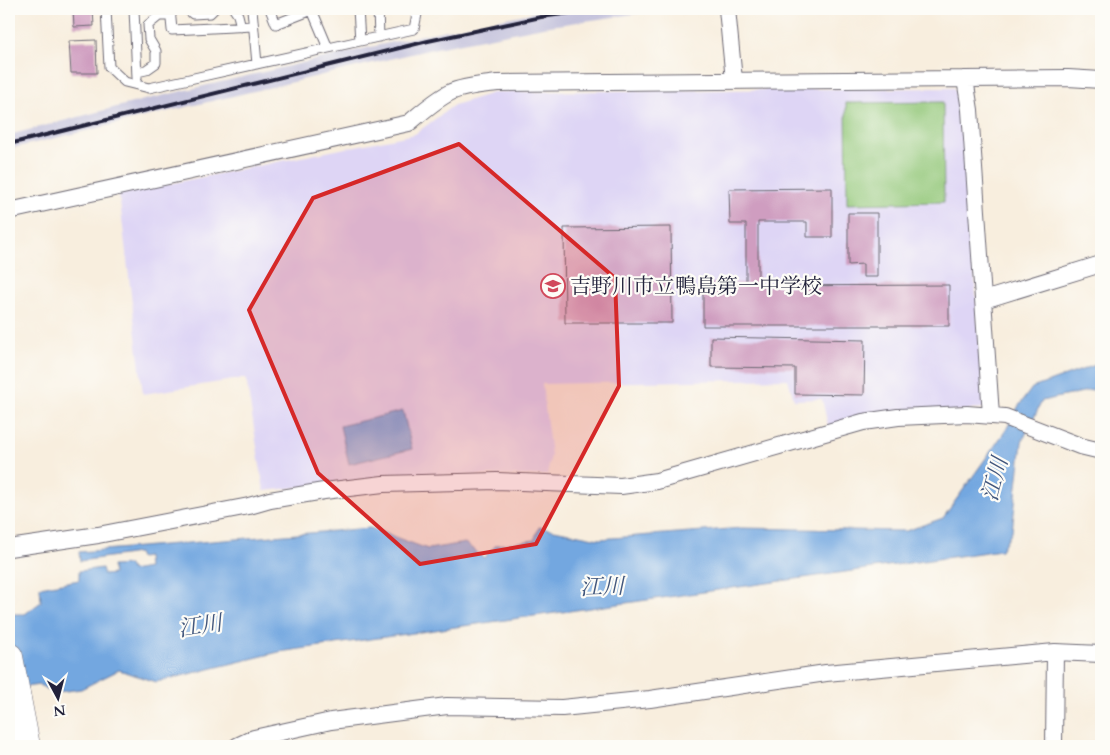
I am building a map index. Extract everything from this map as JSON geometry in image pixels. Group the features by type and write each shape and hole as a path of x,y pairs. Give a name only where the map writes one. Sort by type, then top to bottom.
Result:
{"highway":[{"path":"9,658 16,699 20,745"}],"street":[{"path":"727,9 734,80"},
{"path":"9,211 409,123 451,92 497,83 1068,78 1101,80"},
{"path":"965,79 970,110 984,300 998,416"},
{"path":"984,300 1101,264"},
{"path":"9,548 98,535 249,506 270,500 382,484 497,482 621,486 657,481 862,422 898,417 967,414 998,416 1080,446 1101,451"},
{"path":"1054,746 1055,652"},
{"path":"237,746 254,738 331,720 448,706 562,708 650,699 826,674 1055,652 1101,654"}],"lane":[{"path":"106,9 109,66 125,82 149,88 414,29 418,9"},
{"path":"134,9 137,85"},
{"path":"187,9 193,14 210,13 214,9"},
{"path":"234,9 238,14 241,27"},
{"path":"252,9 257,64"},
{"path":"270,9 276,24 312,10 328,48"},
{"path":"358,9 360,41"},
{"path":"378,9 379,37"},
{"path":"137,72 146,70 156,63 156,51 149,39 148,25 159,16 171,12 172,30 253,26"}],"highlighted area":[{"path":"459,144 615,278 619,386 536,544 420,564 318,473 249,310 313,198"}],"shaded area":[{"path":"550,9 669,9 543,27 432,49 9,149 9,135 144,100 427,34"},
{"name":"吉野川市立鴨島第一中学校","path":"954,88 963,112 984,408 828,426 822,399 794,400 788,379 542,384 551,455 547,475 412,475 264,491 246,378 143,394 119,194 415,134 454,105 496,92"}],"green space":[{"path":"943,102 944,202 847,204 846,103"}],"water":[{"name":"江川","path":"1101,363 1101,388 1042,401 1022,442 1012,531 1001,550 279,652 156,682 119,670 81,689 52,693 40,685 9,689 9,614 25,614 41,602 40,587 79,580 79,571 102,568 104,575 113,574 112,566 129,565 131,571 148,568 147,557 140,558 138,553 80,561 79,552 370,528 428,549 465,543 484,558 496,545 534,540 539,527 599,539 742,528 906,531 943,518 1006,430 1018,407 1032,388"},
{"path":"403,411 412,449 349,464 340,426"}],"building":[{"path":"73,9 93,9 94,26 74,27"},
{"path":"96,40 97,73 71,73 69,41"},
{"path":"832,188 832,237 807,237 807,222 758,222 758,286 949,285 949,326 703,326 703,283 746,283 746,224 730,224 729,189"},
{"path":"848,213 877,213 877,277 863,277 863,264 848,265"},
{"path":"671,227 672,323 565,323 564,228"},
{"path":"711,337 865,340 864,395 795,394 795,368 711,367"}],"railway":[{"path":"9,144 428,41 541,17 599,9"}],"place":[{"name":"吉野川市立鴨島第一中学校","path":"553,286"}]}
